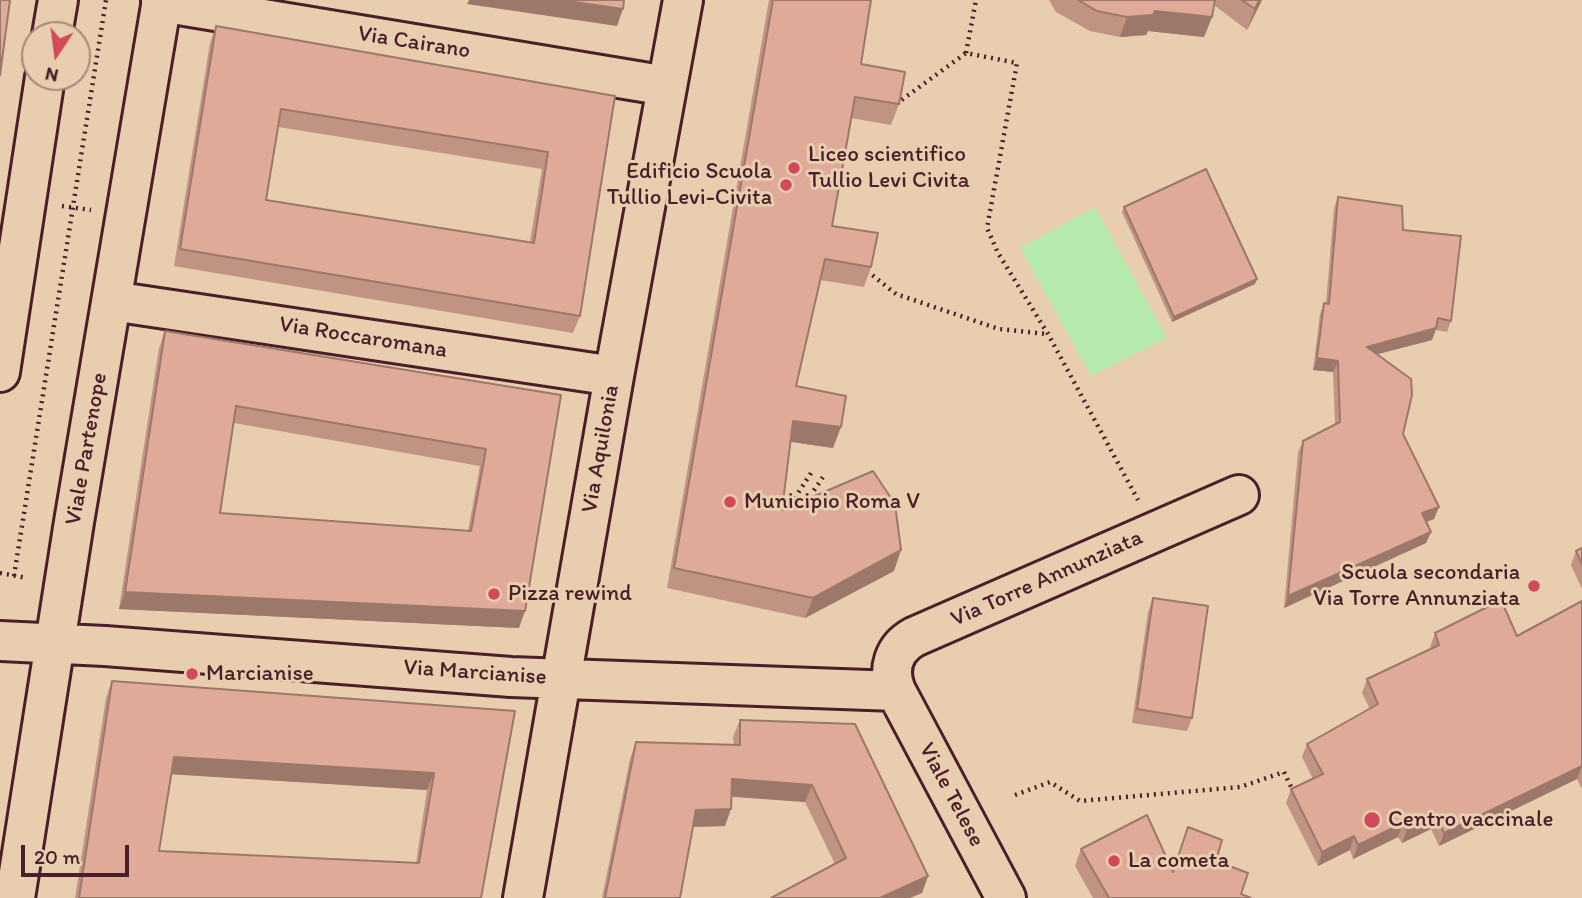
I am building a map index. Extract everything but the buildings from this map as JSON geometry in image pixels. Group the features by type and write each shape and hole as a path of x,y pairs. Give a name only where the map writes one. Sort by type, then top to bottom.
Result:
{"street":[{"path":"54,21 58,0"},
{"name":"Via Aquilonia","path":"523,898 682,0"},
{"name":"Via Cairano","path":"161,1 667,86"},
{"name":"Viale Partenope","path":"15,898 161,1"},
{"path":"0,372 9,247 42,91"},
{"name":"Via Roccaromana","path":"112,301 614,376"},
{"name":"Via Torre Annunziata","path":"896,691 892,669 897,651 909,640 1239,495"},
{"name":"Via Marcianise","path":"0,641 497,676 896,691"},
{"name":"Viale Telese","path":"896,691 1006,898"}],"path":[{"path":"14,576 106,0"},
{"path":"895,104 966,53 976,0"},
{"path":"966,53 1017,63 987,228 998,253 1048,334 1155,532"},
{"path":"53,205 95,211"},
{"path":"867,271 896,294 999,329 1048,334"},
{"path":"784,514 813,470"},
{"path":"804,503 823,477"},
{"path":"789,508 798,512"},
{"path":"0,573 35,579"},
{"path":"1015,794 1050,782 1080,802 1240,787 1284,772 1296,798"}],"green space":[{"path":"1095,207 1167,338 1091,376 1020,248"}],"place":[{"name":"Liceo scientifico Tullio Levi Civita","path":"794,168"},
{"name":"Edificio Scuola Tullio Levi-Civita","path":"786,185"},
{"name":"Municipio Roma V","path":"730,502"},
{"name":"Scuola secondaria Via Torre Annunziata","path":"1534,586"},
{"name":"Pizza rewind","path":"494,594"},
{"name":"Marcianise","path":"192,674"},
{"name":"Centro vaccinale","path":"1372,820"},
{"name":"La cometa","path":"1114,861"}]}
